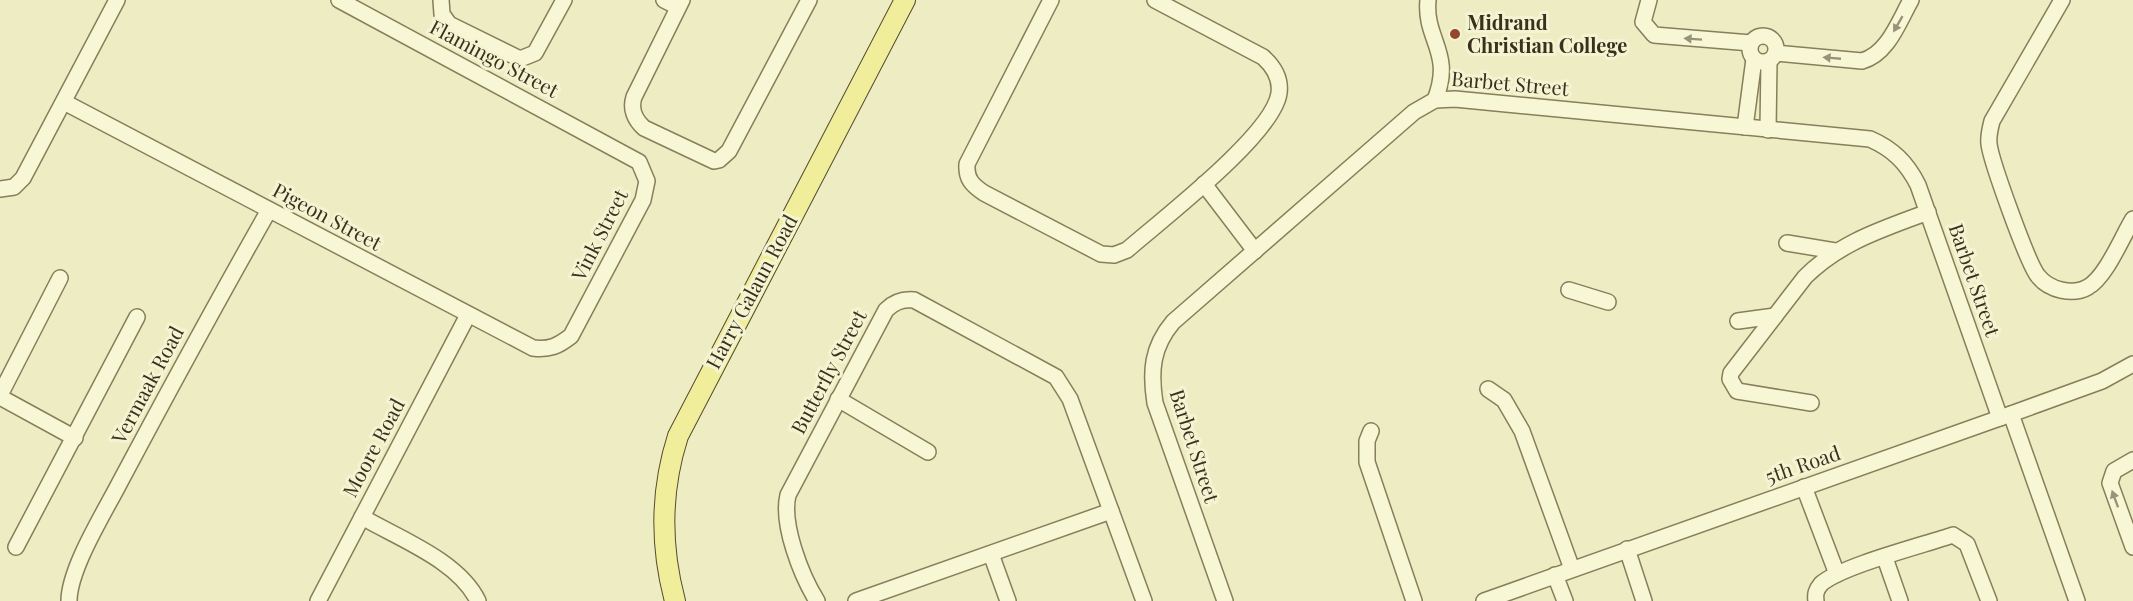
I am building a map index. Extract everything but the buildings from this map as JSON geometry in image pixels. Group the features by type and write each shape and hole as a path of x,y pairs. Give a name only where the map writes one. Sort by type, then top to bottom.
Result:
{"main road":[{"name":"Harry Galaun Road","path":"675,601 669,577 663,528 668,474 678,436 905,0"}],"street":[{"path":"5,189 22,178 117,0"},
{"name":"Flamingo Street","path":"339,0 629,154"},
{"path":"441,0 441,9 449,24 520,59 535,53 564,0"},
{"path":"675,2 634,97 633,112 644,128 714,161 719,160 729,151 809,0"},
{"path":"1051,0 967,164 966,173 970,181 984,193 1107,255 1127,250 1204,184 1264,125 1278,100 1279,82 1275,71 1263,57 1155,0"},
{"path":"1428,0 1429,17 1442,61 1439,88 1435,100"},
{"path":"1649,0 1643,22 1654,35 1751,43"},
{"path":"1746,127 1766,58 1773,40 1766,35 1757,36 1749,50 1766,58 1862,61 1870,59 1884,47 1911,0"},
{"path":"2061,0 1992,121 1989,131 1990,153 2032,266 2048,285 2060,290 2076,291 2094,283 2133,219"},
{"path":"1766,58 1768,130"},
{"name":"Barbet Street","path":"1225,601 1155,403 1152,369 1158,343 1173,322 1414,112 1435,100 1455,99 1870,139 1906,164 1928,212 2077,601"},
{"name":"Pigeon Street","path":"64,102 533,348 552,348 571,336"},
{"name":"Vink Street","path":"571,336 646,191 644,171 639,162 629,154"},
{"path":"1204,184 1255,250"},
{"name":"Vermaak Road","path":"69,601 71,584 97,526 192,345 269,210"},
{"path":"1811,402 1745,394 1732,386 1730,379 1734,367 1805,277 1834,251 1928,212"},
{"path":"1787,243 1834,251"},
{"path":"60,278 0,396 75,438"},
{"path":"1569,290 1608,302"},
{"name":"Butterfly Street","path":"817,601 807,583 788,528 785,506 788,495 886,310 900,300 914,300 1056,377 1070,399 1144,601"},
{"name":"Moore Road","path":"318,601 468,315"},
{"path":"1738,321 1775,316"},
{"path":"16,547 137,317"},
{"name":"5th Road","path":"1484,601 2102,381 2133,364"},
{"path":"1488,389 1504,400 1522,431 1572,568"},
{"path":"838,399 928,452"},
{"path":"1371,431 1365,452 1367,462 1414,601"},
{"path":"2133,460 2114,471 2110,483 2133,547"},
{"path":"1804,487 1837,574"},
{"path":"856,601 1111,511"},
{"path":"362,517 453,569 467,582 478,601"},
{"path":"1816,601 1819,586 1837,574 1953,535 1958,536 1971,552 1989,601"},
{"path":"1627,549 1644,601"},
{"path":"991,554 1008,601"},
{"path":"1885,558 1900,601"},
{"path":"1555,575 1565,601"}],"place":[{"name":"Midrand Christian College","path":"1455,34"}]}
